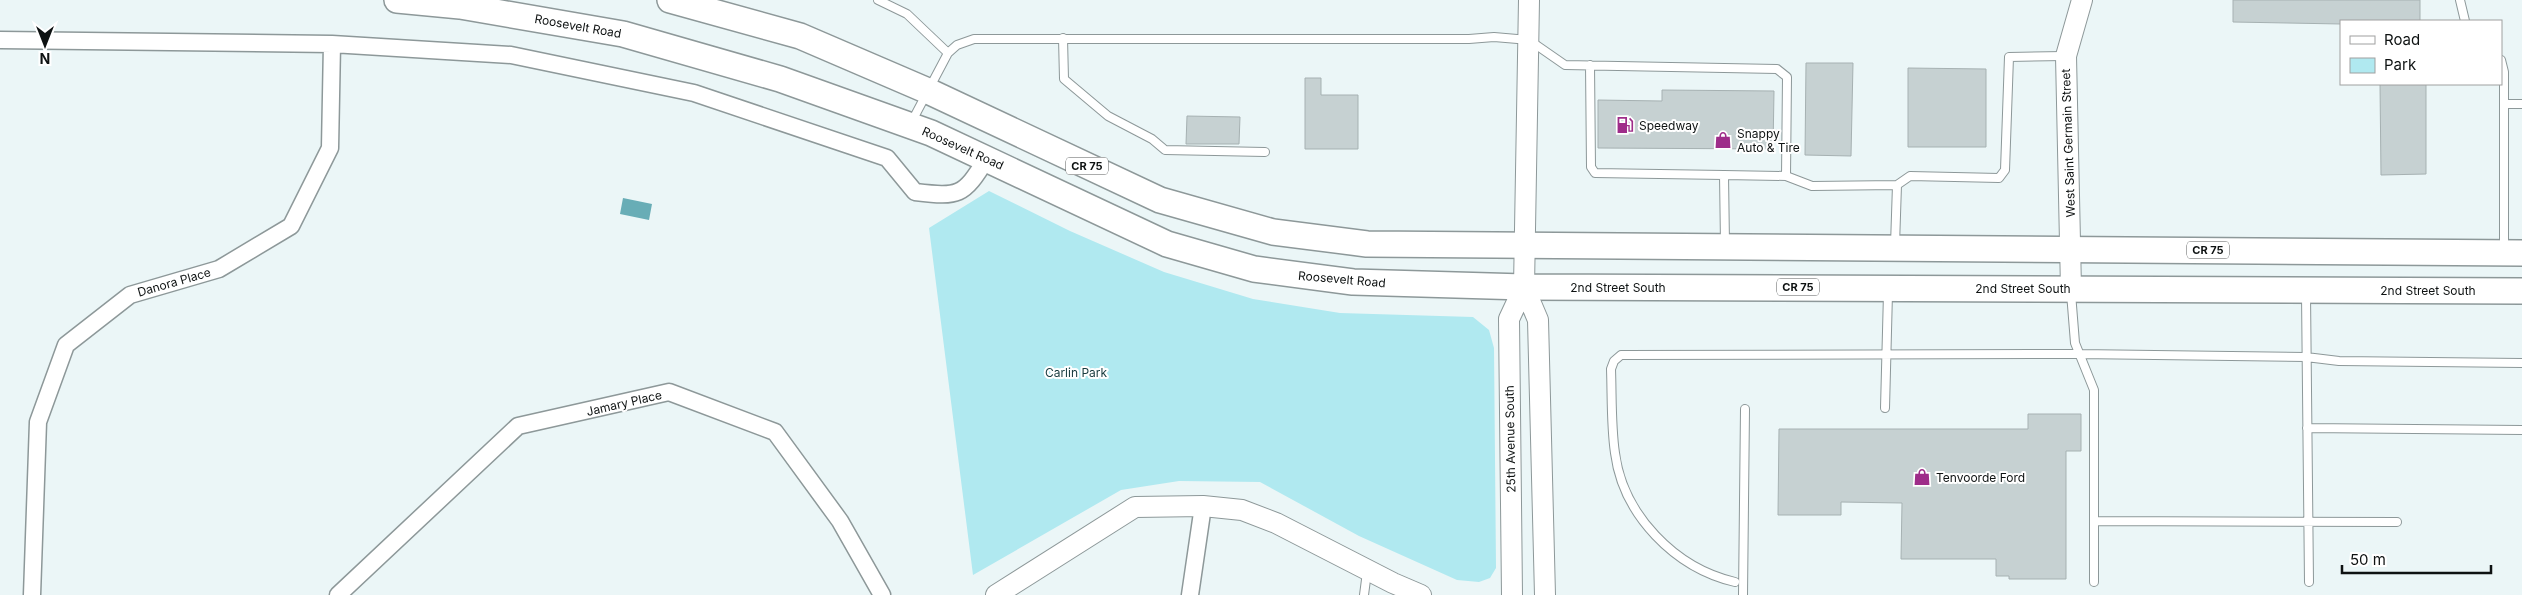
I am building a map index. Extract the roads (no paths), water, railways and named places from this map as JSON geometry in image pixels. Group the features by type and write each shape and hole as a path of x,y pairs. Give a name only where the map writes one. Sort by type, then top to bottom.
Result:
{"main road":[{"name":"Roosevelt Road","path":"397,0 460,6 623,34 780,79 910,125 987,158 1167,244 1254,269 1353,282 1524,287"},
{"name":"CR 75","path":"670,0 800,36 928,91 1160,200 1273,232 1367,244 2513,253"},
{"name":"2nd Street South","path":"1524,287 2522,291"}],"street":[{"name":"25th Avenue South","path":"1529,0 1524,287 1538,320 1544,595"},
{"name":"West Saint Germain Street","path":"2071,288 2066,56 2082,0"},
{"path":"0,40 332,44 512,55 694,93 887,158 915,192 949,196 971,184 987,158"},
{"name":"Danora Place","path":"32,595 38,422 66,345 130,295 219,269 291,226 330,148 332,44"},
{"name":"25th Avenue South","path":"1512,595 1509,319 1524,287"},
{"name":"Jamary Place","path":"338,595 518,426 670,392 775,432 840,521 880,594"},
{"path":"1190,595 1203,506"},
{"path":"996,595 1135,507 1203,506 1242,510 1276,523 1367,570 1421,595"}],"lane":[{"path":"878,0 907,14 948,53"},
{"path":"2460,0 2465,20"},
{"path":"910,125 948,53 956,44 981,38 1469,39 1494,37 1529,40 1565,65 1777,69 1786,77 1786,176"},
{"path":"1063,38 1064,79 1070,86 1108,116 1152,139 1166,150 1265,152"},
{"path":"1590,65 1591,167 1595,173 1786,176 1812,186 1897,185 1910,176 1998,178 2005,170 2009,57 2066,56"},
{"path":"2502,64 2504,72 2504,104 2513,253"},
{"path":"2504,104 2522,104"},
{"path":"1724,175 1725,247"},
{"path":"1895,249 1897,185"},
{"path":"1885,408 1888,287"},
{"path":"2071,288 2072,318 2079,354 2094,390 2094,582"},
{"path":"2306,290 2309,582"},
{"path":"1735,582 1719,578 1681,558 1655,535 1632,504 1618,471 1615,454 1611,369 1614,361 1621,355 2079,354 2306,357 2339,361 2522,363"},
{"path":"1743,595 1745,409"},
{"path":"2307,428 2522,430"},
{"path":"2094,521 2398,522"},
{"path":"1364,595 1367,570"}],"place":[{"name":"Speedway","path":"1625,125"},
{"name":"Snappy Auto & Tire","path":"1723,140"},
{"name":"Tenvoorde Ford","path":"1922,477"}],"park label":[{"name":"Carlin Park","path":"1076,372"}]}
